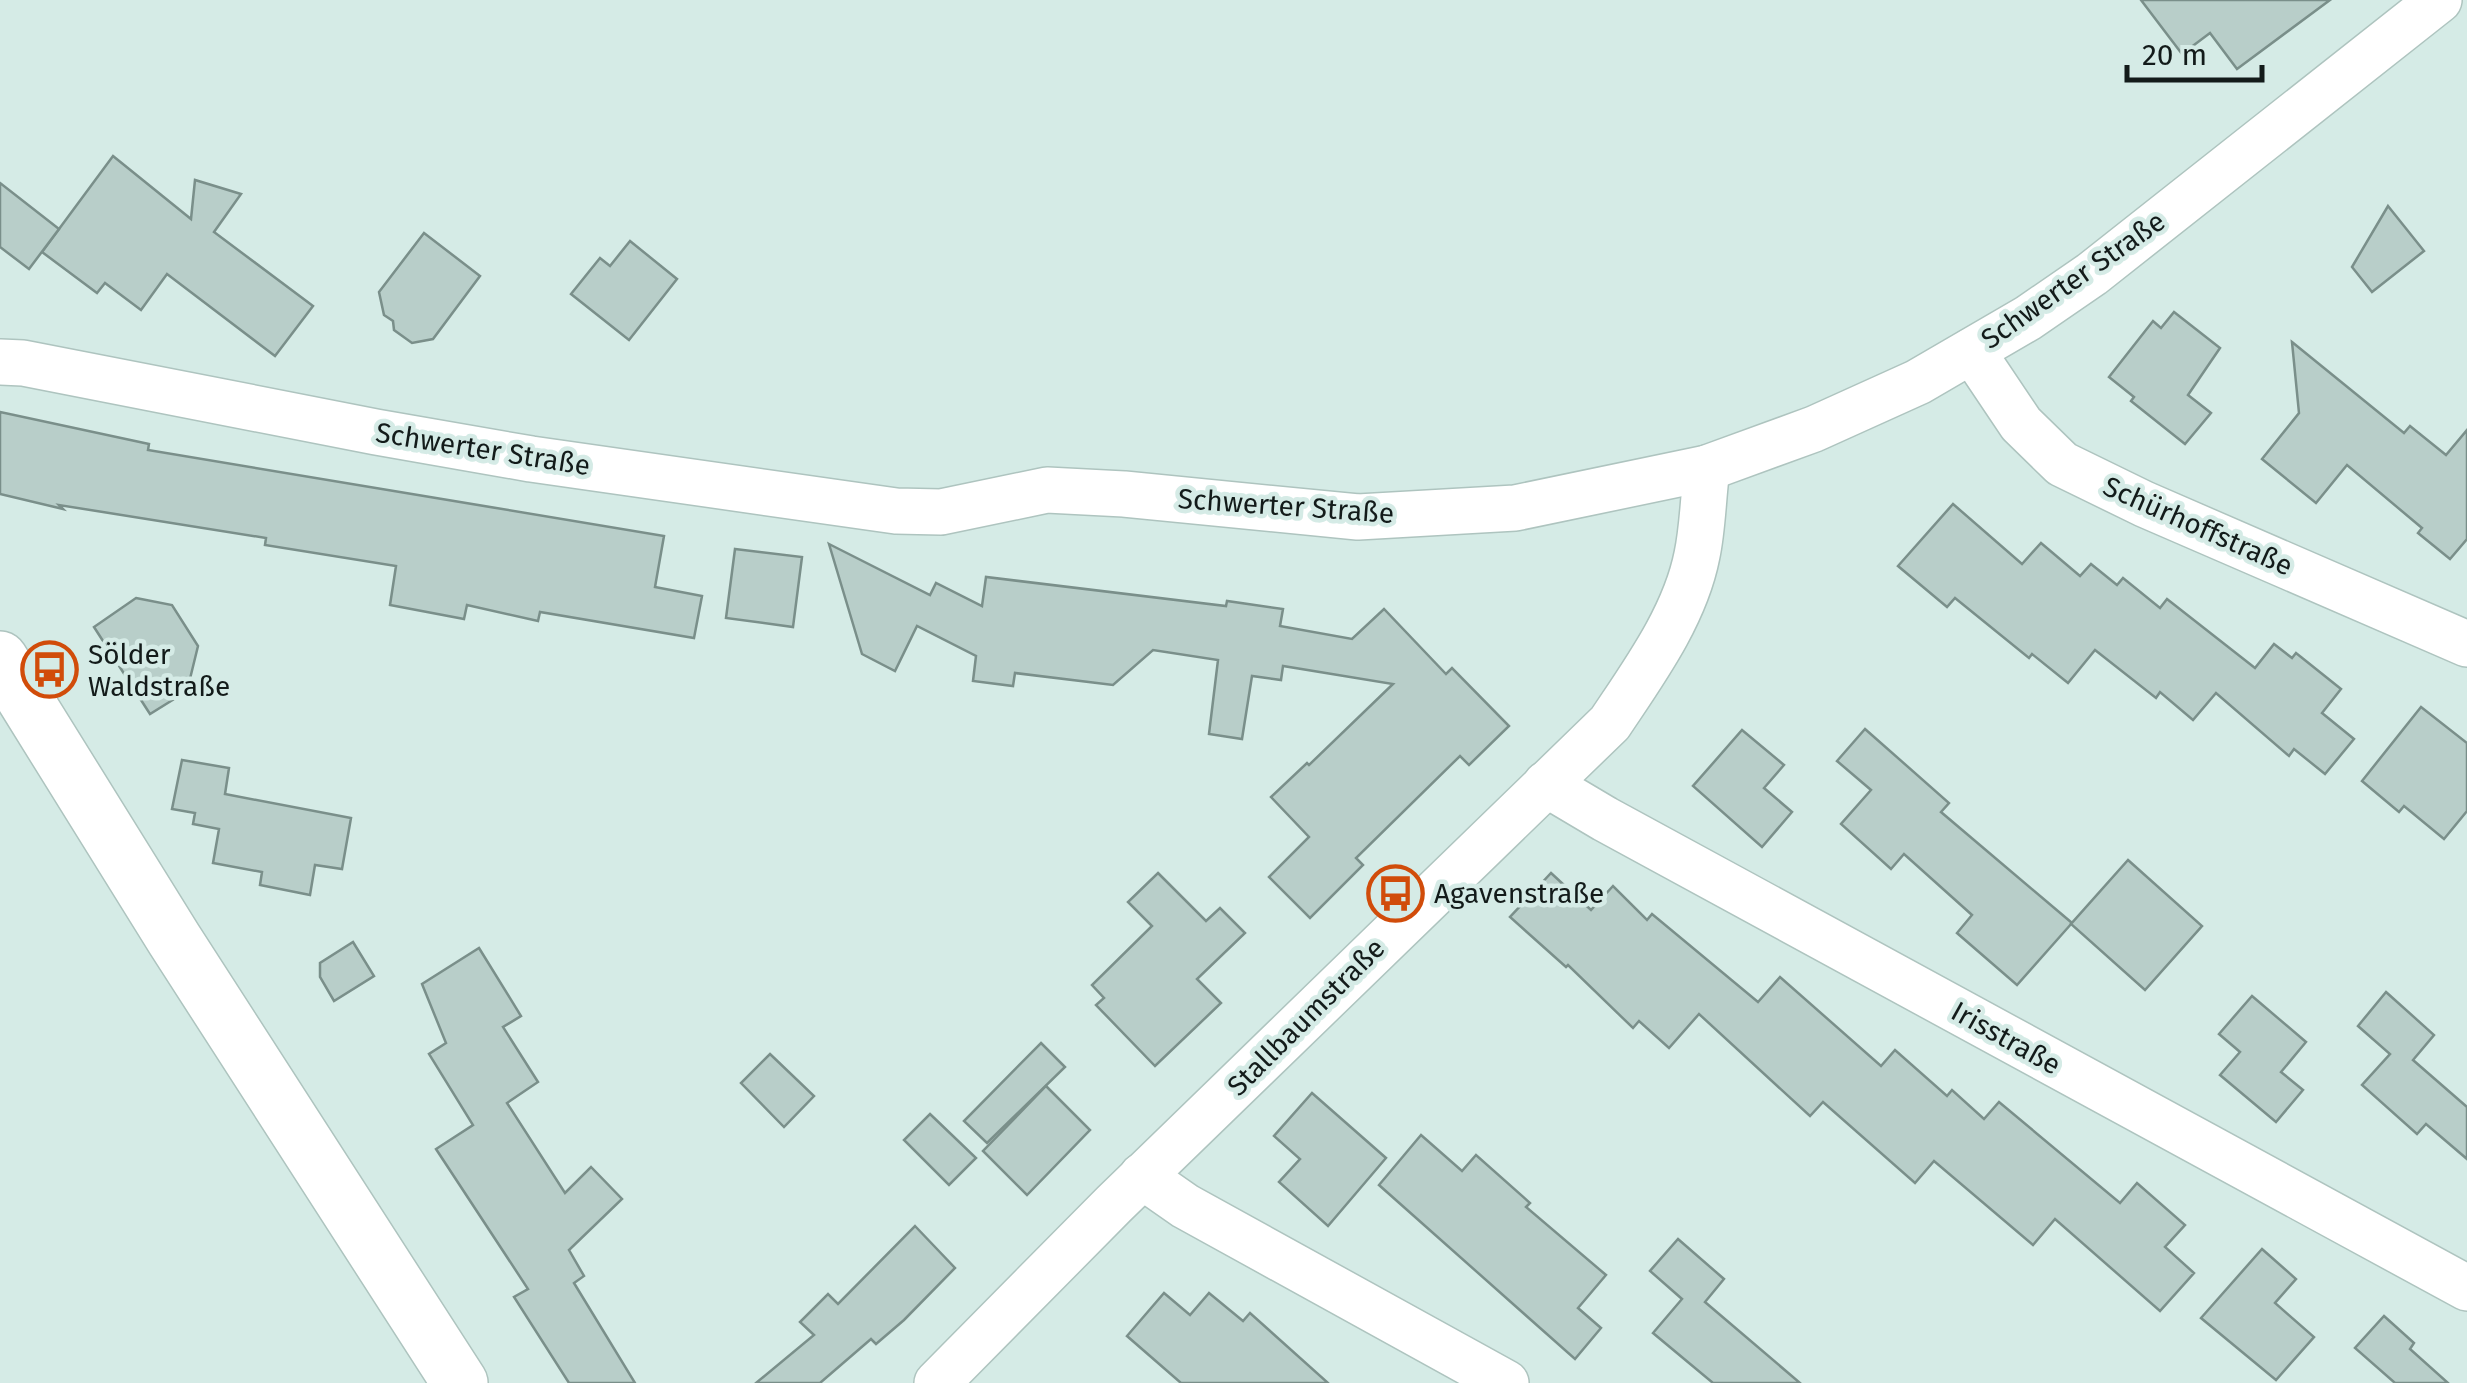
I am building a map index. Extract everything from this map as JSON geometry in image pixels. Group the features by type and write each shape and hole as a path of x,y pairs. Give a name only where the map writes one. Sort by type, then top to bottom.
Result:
{"street":[{"name":"Schwerter Straße","path":"0,362 23,363 532,459 896,511 942,512 1047,490 1358,516 1515,508 1706,468 1814,429 1918,382 2028,318 2092,274 2439,0"},
{"name":"Schürhoffstraße","path":"1972,351 2021,424 2062,464 2144,504 2467,644"},
{"name":"Stallbaumstraße","path":"936,1383 1142,1176 1610,723 1645,671 1674,615 1697,555 1706,468"},
{"path":"0,659 460,1383"},
{"name":"Irisstraße","path":"1546,784 2467,1288"},
{"path":"1142,1176 1185,1206 1506,1383"}],"building":[{"path":"2141,0 2330,0 2237,69 2210,33 2182,54"},
{"path":"113,156 191,219 195,180 241,194 214,232 313,306 275,356 167,274 141,310 105,283 97,293 42,252"},
{"path":"0,183 59,229 29,269 0,247"},
{"path":"2388,206 2424,251 2372,292 2352,267"},
{"path":"424,233 480,276 433,339 412,343 394,330 393,321 384,315 379,292"},
{"path":"630,241 677,279 629,340 571,294 600,258 610,266"},
{"path":"2174,312 2220,348 2188,395 2211,413 2185,444 2131,401 2134,397 2109,377 2153,321 2161,328"},
{"path":"2292,342 2404,433 2410,426 2446,455 2467,430 2467,539 2450,559 2418,533 2422,528 2347,465 2316,503 2262,459 2299,413"},
{"path":"0,412 149,444 148,450 664,536 655,587 702,596 694,638 540,612 538,621 467,605 464,619 390,605 396,566 265,545 266,538 59,505 63,509 0,494"},
{"path":"1953,504 2022,564 2041,543 2080,576 2091,564 2117,585 2123,578 2160,608 2167,599 2255,668 2274,644 2292,658 2296,653 2341,689 2322,713 2354,739 2325,774 2294,749 2289,756 2216,693 2193,720 2160,692 2156,698 2095,650 2068,683 2032,654 2029,658 1955,598 1947,607 1898,566"},
{"path":"829,544 930,595 936,583 982,606 986,577 1226,606 1227,601 1283,609 1280,626 1352,639 1384,609 1446,674 1452,668 1509,726 1469,765 1460,756 1356,858 1363,865 1310,918 1269,877 1309,837 1271,797 1393,684 1283,666 1281,680 1252,676 1242,739 1209,734 1218,660 1153,650 1113,685 1015,673 1013,686 973,681 976,656 917,626 895,671 862,654"},
{"path":"735,549 802,557 793,627 726,618"},
{"path":"136,598 172,605 198,646 187,691 150,714 94,627"},
{"path":"2421,707 2467,743 2467,811 2444,839 2404,806 2399,812 2362,781"},
{"path":"1865,729 1949,803 1941,812 2072,923 2017,985 1957,933 1972,915 1904,854 1891,869 1841,824 1871,790 1837,761"},
{"path":"1742,730 1784,765 1764,788 1792,812 1762,847 1693,786"},
{"path":"182,760 229,768 225,794 351,818 342,869 315,865 310,895 260,885 262,872 213,863 219,829 193,824 195,813 172,809"},
{"path":"2128,860 2202,926 2145,990 2071,924"},
{"path":"1158,873 1206,921 1220,908 1245,933 1197,979 1221,1003 1155,1066 1096,1005 1104,998 1092,985 1152,926 1128,902"},
{"path":"1551,873 1591,910 1613,886 1647,920 1652,914 1758,1002 1780,977 1881,1066 1895,1050 1947,1096 1952,1090 1984,1119 1999,1102 2120,1203 2137,1183 2185,1225 2165,1247 2194,1273 2160,1311 2055,1219 2033,1245 1934,1161 1915,1183 1823,1102 1810,1116 1699,1014 1669,1048 1639,1021 1633,1028 1568,965 1510,917"},
{"path":"353,942 374,976 334,1001 320,977 320,963"},
{"path":"479,948 521,1016 503,1027 538,1082 507,1103 565,1193 591,1167 622,1199 569,1250 584,1276 574,1283 635,1383 569,1383 514,1297 528,1289 436,1149 473,1125 429,1054 446,1043 422,984"},
{"path":"2386,992 2434,1035 2413,1060 2467,1107 2467,1159 2426,1124 2417,1134 2362,1085 2390,1054 2358,1026"},
{"path":"2252,996 2306,1042 2281,1072 2303,1090 2276,1122 2220,1075 2240,1052 2219,1034"},
{"path":"1041,1043 1065,1067 987,1143 964,1121"},
{"path":"770,1054 814,1096 784,1127 741,1083"},
{"path":"1046,1086 1090,1130 1027,1195 983,1151"},
{"path":"1312,1093 1386,1158 1328,1226 1279,1182 1300,1159 1274,1136"},
{"path":"930,1114 976,1158 949,1185 904,1140"},
{"path":"1421,1135 1462,1171 1476,1155 1530,1203 1526,1207 1606,1275 1578,1308 1601,1328 1575,1359 1379,1185"},
{"path":"915,1226 955,1268 904,1320 876,1344 871,1339 820,1383 756,1383 814,1335 800,1322 828,1294 838,1304"},
{"path":"1678,1239 1724,1279 1705,1302 1800,1383 1713,1383 1653,1333 1682,1299 1650,1271"},
{"path":"2262,1249 2296,1279 2275,1303 2314,1337 2276,1380 2201,1318"},
{"path":"1164,1293 1190,1315 1209,1293 1243,1321 1250,1313 1328,1383 1181,1383 1127,1336"},
{"path":"2384,1316 2414,1343 2410,1349 2448,1383 2395,1383 2355,1348"}],"place":[{"name":"Sölder Waldstraße","path":"49,670"},
{"name":"Agavenstraße","path":"1395,893"}]}
